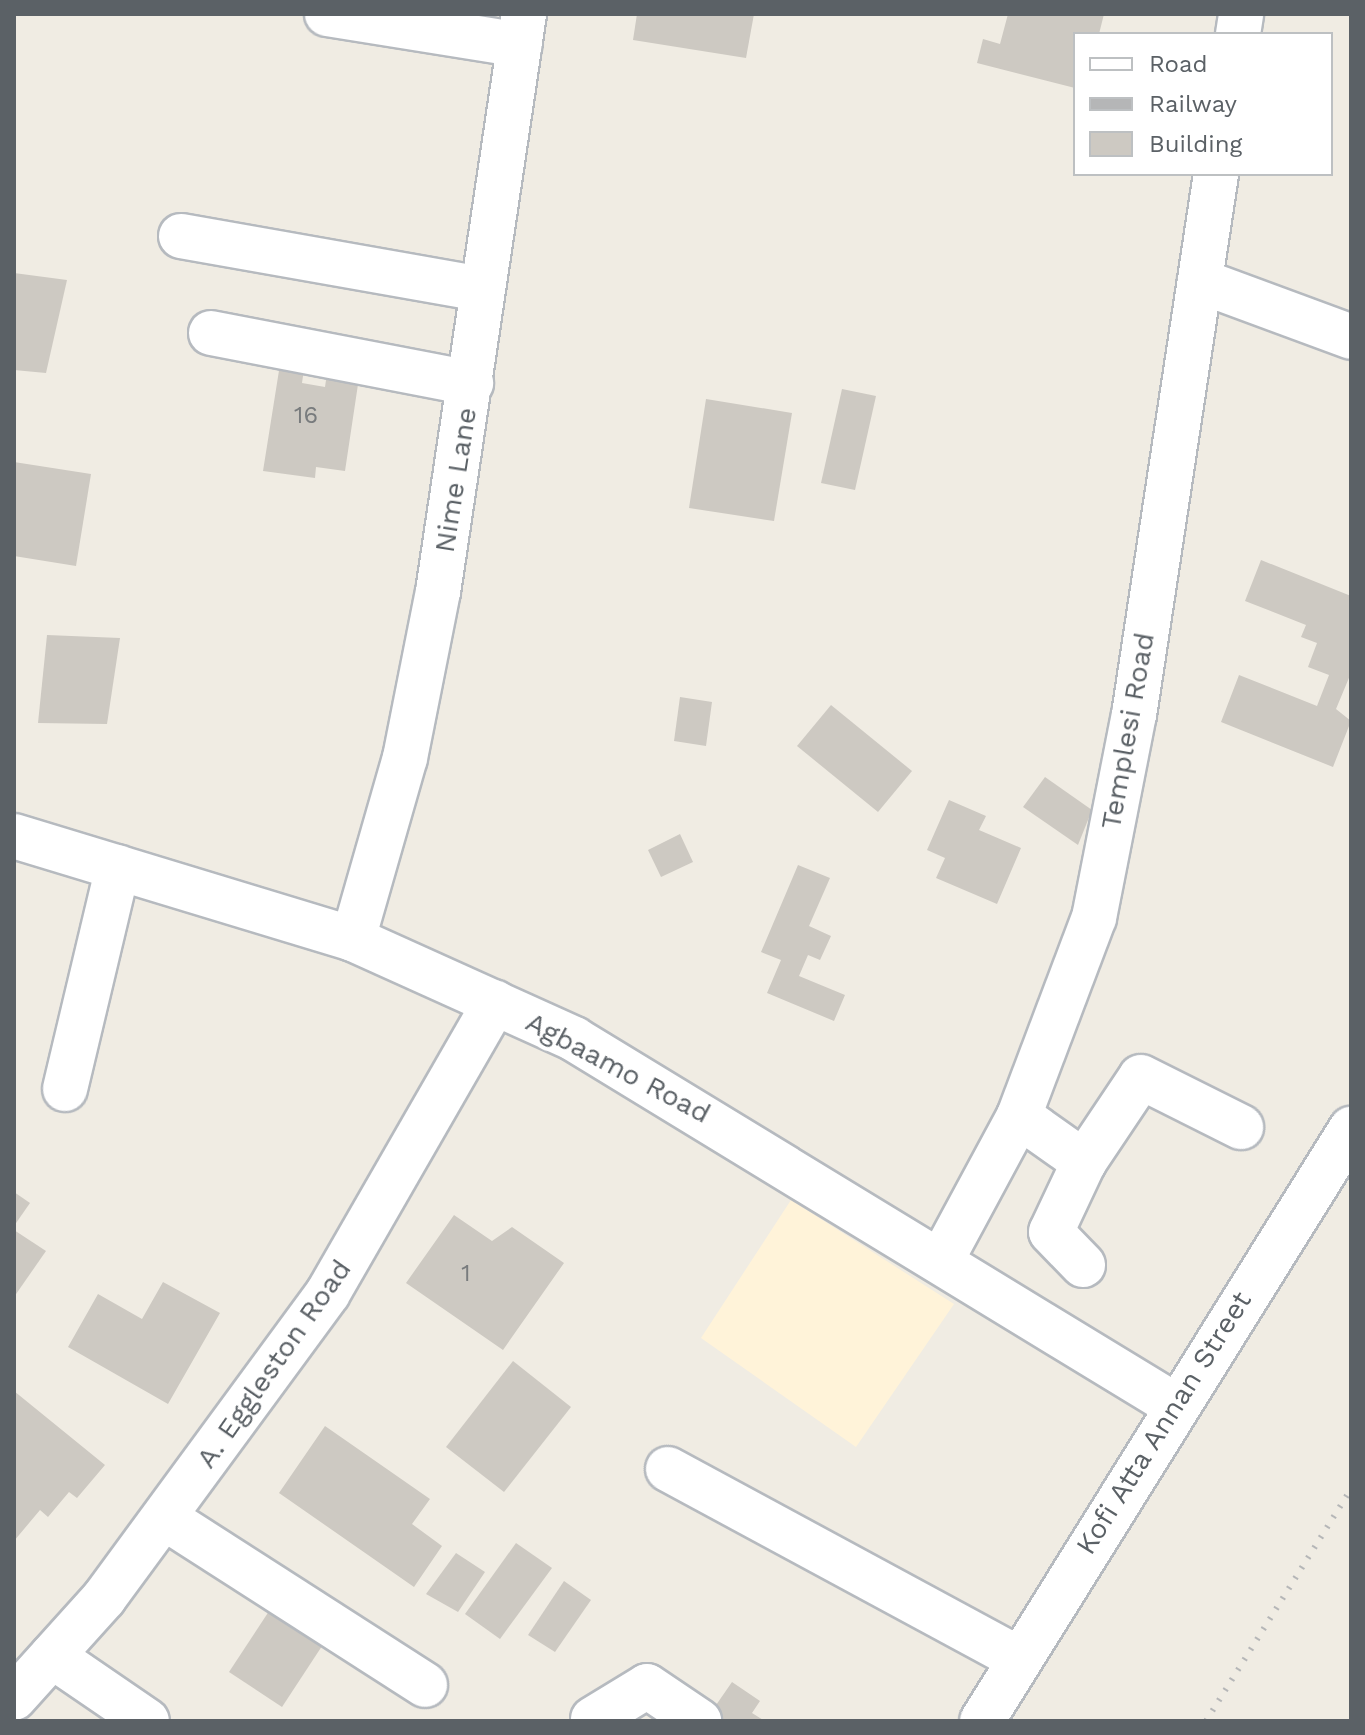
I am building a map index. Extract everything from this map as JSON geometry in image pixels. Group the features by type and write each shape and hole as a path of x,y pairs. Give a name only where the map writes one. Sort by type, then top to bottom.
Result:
{"street":[{"path":"327,14 522,29"},
{"name":"Nime Lane","path":"353,939 419,693 471,383 481,289 522,29"},
{"name":"Templesi Road","path":"942,1259 1019,1116 1094,918 1216,176"},
{"path":"181,236 481,289"},
{"path":"1200,281 1351,337"},
{"path":"211,333 471,383"},
{"name":"Agbaamo Road","path":"14,836 353,939 622,1063 1173,1404"},
{"path":"65,1089 118,867"},
{"name":"A. Eggleston Road","path":"14,1698 165,1518 328,1293 495,1003"},
{"path":"1083,1265 1053,1243 1051,1232 1084,1162 1141,1077 1241,1127"},
{"path":"1019,1116 1084,1162"},
{"name":"Kofi Atta Annan Street","path":"982,1721 1173,1404 1351,1129"},
{"path":"668,1469 1019,1659"},
{"path":"165,1518 425,1685"},
{"path":"52,1656 147,1721"},
{"path":"593,1719 647,1686 699,1721"}],"shaded area":[{"path":"791,1200 954,1304 856,1447 701,1338"}],"building":[{"path":"637,14 754,14 746,58 633,40"},
{"path":"1008,14 1104,14 1100,32 1073,32 1073,87 977,63 983,39 1000,44"},
{"path":"14,273 67,280 46,373 14,370"},
{"path":"281,358 305,362 302,383 325,387 328,366 360,371 345,471 316,467 315,478 263,471"},
{"path":"842,389 876,396 855,490 821,483"},
{"path":"706,399 792,413 774,521 689,508"},
{"path":"14,462 91,474 76,566 14,556"},
{"path":"1261,560 1351,596 1351,673 1336,709 1351,721 1333,767 1221,722 1239,675 1317,706 1329,675 1308,667 1317,643 1301,637 1306,625 1245,601"},
{"path":"47,635 120,638 107,724 38,723"},
{"path":"680,697 712,702 706,746 674,741"},
{"path":"831,705 912,771 878,812 797,746"},
{"path":"1045,777 1092,810 1078,845 1023,807"},
{"path":"949,800 986,816 979,830 1021,848 997,904 936,878 945,858 927,850"},
{"path":"680,834 693,862 661,877 648,850"},
{"path":"798,865 830,878 809,926 831,936 820,960 808,955 799,976 845,995 834,1021 767,993 781,960 761,952"},
{"path":"14,1192 30,1203 14,1226"},
{"path":"454,1215 492,1241 512,1227 564,1263 503,1350 406,1283"},
{"path":"14,1230 46,1251 14,1297"},
{"path":"163,1282 220,1313 168,1404 68,1347 98,1294 142,1319"},
{"path":"513,1361 571,1407 504,1492 446,1447"},
{"path":"14,1391 105,1465 77,1498 69,1492 48,1517 40,1510 14,1541"},
{"path":"325,1426 430,1499 412,1524 442,1546 414,1587 279,1493"},
{"path":"516,1543 552,1568 500,1639 465,1614"},
{"path":"456,1553 485,1572 458,1612 426,1594"},
{"path":"564,1581 591,1600 555,1652 528,1635"},
{"path":"275,1602 326,1640 282,1707 229,1672"},
{"path":"732,1682 760,1701 752,1713 765,1721 705,1721"}],"railway":[{"path":"1206,1721 1351,1489"}]}
